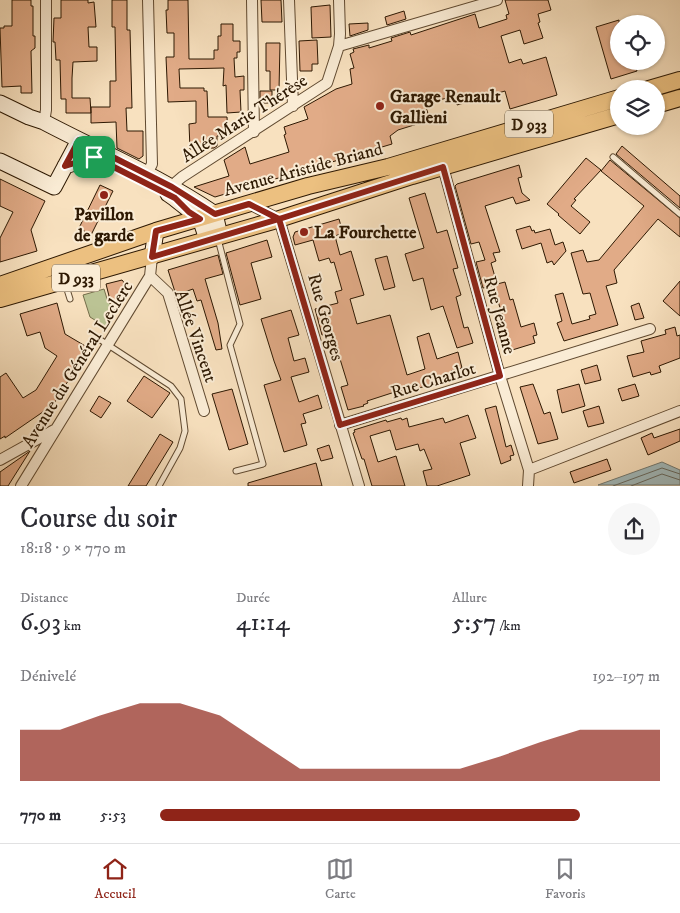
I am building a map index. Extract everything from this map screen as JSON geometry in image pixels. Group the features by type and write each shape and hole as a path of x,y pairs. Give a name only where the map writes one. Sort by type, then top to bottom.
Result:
{"main road":[{"path":"665,84 680,80"},
{"path":"665,102 680,98"},
{"name":"Avenue Aristide Briand","path":"0,285 156,231 308,186 388,167 610,101"},
{"path":"0,103 44,122 147,174 207,216 218,227 212,239"},
{"name":"Avenue Aristide Briand","path":"0,299 152,257 508,147 610,118"},
{"path":"0,161 54,187 79,140"},
{"path":"65,166 94,157 167,189"},
{"path":"152,257 156,231"}],"street":[{"path":"44,122 46,110 46,0"},
{"path":"147,174 152,164 148,0"},
{"path":"252,0 254,132"},
{"path":"289,0 293,106"},
{"name":"Allée Marie Thérèse","path":"167,189 182,177 327,84 339,46 339,0"},
{"path":"339,46 497,0"},
{"name":"Rue Jeanne","path":"443,167 500,376 529,470"},
{"path":"249,204 279,219"},
{"name":"Rue Georges","path":"279,219 359,486"},
{"name":"Avenue du Général Leclerc","path":"21,486 55,430 104,341 150,276 152,257"},
{"name":"Allée Vincent","path":"150,276 168,292 204,411"},
{"name":"Rue Charlot","path":"340,425 650,330"},
{"path":"528,486 529,470 680,412"},
{"path":"0,460 55,430"}],"lane":[{"path":"613,157 680,214"},
{"path":"212,239 240,324 230,345 263,464 236,472"},
{"path":"64,282 70,299"},
{"path":"104,341 171,386 180,399 185,431 180,448 158,486"}],"green space":[{"path":"104,289 108,302 117,311 106,327 90,317 83,295"}],"water":[{"path":"662,462 680,470 680,485 598,485"}],"building":[{"path":"12,0 31,0 31,6 33,6 35,48 31,51 32,93 21,93 21,86 2,87 0,28 12,26"},
{"path":"61,0 88,0 88,3 94,2 96,27 88,27 89,47 97,47 97,61 73,62 72,78 72,98 90,98 91,113 66,113 66,99 61,99 60,60 56,60 55,42 53,42 54,18 61,18"},
{"path":"112,0 127,0 127,30 130,30 132,108 126,108 127,131 143,131 143,156 139,159 117,148 116,122 91,123 91,107 110,107 110,81 116,81 115,27 112,27"},
{"path":"168,0 188,0 189,59 214,59 214,50 218,50 218,36 221,36 221,24 233,24 233,41 240,41 240,52 237,52 237,58 234,58 235,77 244,76 244,90 240,90 241,112 227,113 226,85 223,86 224,68 179,69 180,88 204,88 204,91 207,91 208,117 227,117 228,135 217,136 217,146 214,148 190,149 189,124 196,123 196,101 168,102 166,57 174,57 174,33 167,33 166,10 168,10"},
{"path":"261,0 281,0 282,22 262,22"},
{"path":"505,0 548,0 551,10 538,14 540,22 538,23 543,38 524,44 520,30 501,36 509,63 521,59 523,64 546,57 557,95 510,109 505,91 457,105 454,96 425,104 430,120 398,130 390,136 392,144 215,197 194,187 229,176 224,160 245,147 250,164 289,152 284,135 286,134 284,127 308,119 304,107 336,89 352,84 350,69 354,68 350,54 354,52 353,49 369,45 369,48 392,41 391,38 410,32 411,35 475,14 479,28 507,19 506,15 509,14"},
{"path":"330,5 331,37 312,38 311,7"},
{"path":"404,11 406,19 387,25 385,17"},
{"path":"368,23 368,30 350,36 349,24"},
{"path":"610,23 610,70 637,71 611,79 596,27"},
{"path":"317,40 318,64 312,64 312,71 300,71 299,41"},
{"path":"266,43 280,43 279,90 270,90 270,71 266,71"},
{"path":"260,91 272,91 272,103 260,103"},
{"path":"622,146 680,196 680,208 616,154"},
{"path":"586,158 601,170 574,199 576,200 571,206 590,222 580,234 547,204"},
{"path":"610,160 680,218 680,237 658,219 614,270 617,283 606,286 618,325 564,341 557,323 562,321 555,295 563,293 572,324 590,319 589,316 596,314 590,293 583,294 571,253 583,250 587,262 599,260 644,206 601,171"},
{"path":"519,165 522,177 518,178 522,193 530,200 516,204 513,197 485,206 500,252 493,253 496,261 491,263 497,284 505,282 510,300 513,299 521,327 534,323 537,335 533,336 535,343 509,351 501,325 505,323 493,286 483,288 476,262 485,260 479,242 471,244 455,186"},
{"path":"0,179 45,201 31,230 37,251 0,262 0,238 13,212 0,206"},
{"path":"100,185 113,191 91,235 79,228"},
{"path":"425,193 437,233 447,230 458,268 453,269 461,295 456,297 464,328 468,327 473,343 457,348 443,306 431,310 423,278 413,281 405,254 424,248 409,198"},
{"path":"339,219 343,233 335,236 340,255 351,251 364,295 350,299 357,324 390,315 407,375 425,369 417,337 429,333 437,359 458,352 462,368 451,371 453,378 402,393 401,390 367,401 368,403 364,406 348,410 341,387 348,385 340,359 337,360 329,333 322,335 315,309 338,303 335,292 342,290 334,262 331,263 329,258 319,261 313,240 295,245 293,237 295,232"},
{"path":"530,226 535,233 550,229 555,245 563,242 566,251 554,265 552,261 547,263 541,243 522,249 516,230"},
{"path":"267,240 272,257 251,263 261,299 240,305 226,253"},
{"path":"218,255 223,274 205,279 218,323 222,349 216,350 201,300 197,301 193,289 176,295 168,270"},
{"path":"387,256 395,287 384,290 375,259"},
{"path":"122,280 130,290 118,309 108,302 109,296 106,284"},
{"path":"680,281 680,316 663,301"},
{"path":"57,303 65,334 92,350 83,364 80,362 53,405 5,438 5,436 0,439 0,377 6,373 23,398 36,390 57,356 45,348 40,332 27,336 20,314"},
{"path":"639,303 644,318 635,320 631,306"},
{"path":"291,310 299,335 288,338 294,361 305,358 309,372 291,377 299,402 318,395 322,408 303,414 306,423 301,424 307,445 284,452 264,385 281,380 261,319"},
{"path":"675,327 677,336 680,335 680,358 659,366 661,372 651,375 650,372 633,377 627,356 644,352 641,341 666,334 665,330"},
{"path":"597,365 601,380 585,384 581,370"},
{"path":"144,376 170,393 152,418 127,401"},
{"path":"533,384 544,414 550,412 558,439 538,444 520,387"},
{"path":"579,384 585,406 562,413 557,390"},
{"path":"635,384 639,396 622,401 618,389"},
{"path":"232,389 248,444 229,450 212,394"},
{"path":"99,396 111,403 101,418 90,411"},
{"path":"496,406 506,447 511,445 514,455 510,456 511,460 501,464 485,409"},
{"path":"599,406 604,423 588,427 583,411"},
{"path":"468,415 476,438 460,443 470,475 437,486 427,486 423,471 432,469 424,449 420,451 418,444 396,450 390,430 370,436 378,462 396,456 405,486 372,486 364,459 362,459 353,433 355,432 354,430 386,420 387,422 401,418 402,420 407,418 409,427 443,418 445,423"},
{"path":"680,429 680,441 648,455 641,438 652,433 654,438"},
{"path":"160,434 173,442 146,486 128,486"},
{"path":"329,445 333,458 321,461 317,449"},
{"path":"30,451 8,486 0,486 0,472"},
{"path":"607,459 611,470 574,483 570,472"},
{"path":"316,463 322,486 248,486 248,483"}],"place":[{"name":"Garage Renault Gallieni","path":"380,106"},
{"name":"Pavillon de garde","path":"104,195"},
{"name":"La Fourchette","path":"304,232"}],"route":[{"path":"94,157 65,166 79,140 172,187 215,214 249,204 279,219 443,167 500,376 340,425 286,237 279,219 152,257 156,231 200,219 189,212 175,198 94,157"}]}
